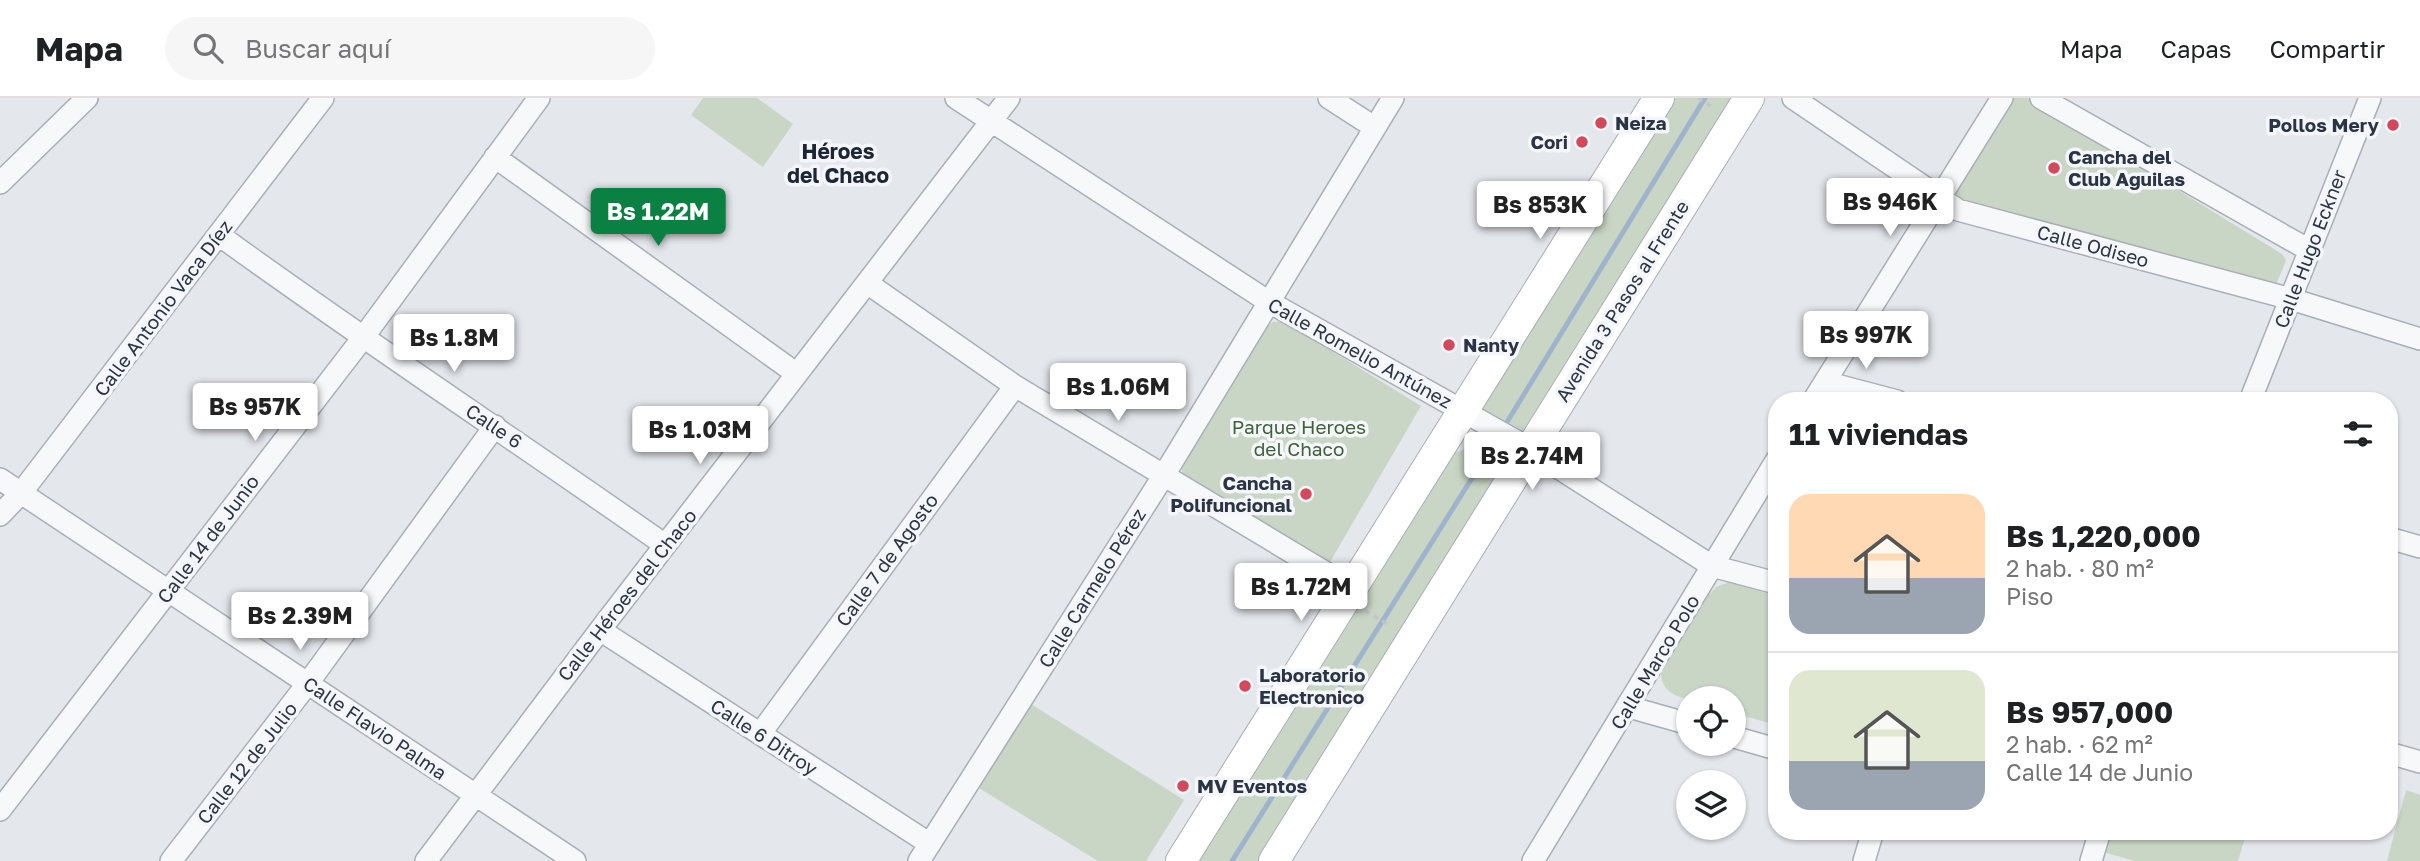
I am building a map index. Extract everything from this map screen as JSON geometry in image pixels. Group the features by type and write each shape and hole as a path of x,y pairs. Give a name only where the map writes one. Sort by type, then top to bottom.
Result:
{"main road":[{"path":"1181,861 1353,589 1471,416 1659,98"},
{"name":"Avenida 3 Pasos al Frente","path":"1274,861 1524,446 1749,98"}],"street":[{"path":"0,183 87,98"},
{"name":"Calle Antonio Vaca Díez","path":"0,516 21,493 323,98"},
{"name":"Calle 14 de Junio","path":"0,810 362,339 539,98"},
{"name":"Calle Romelio Antúnez","path":"956,98 1269,302 1524,446 1712,566 1768,581"},
{"name":"Calle Héroes del Chaco","path":"426,861 1009,98"},
{"path":"1329,98 1374,127"},
{"name":"Calle Carmelo Pérez","path":"924,852 1164,475 1393,98"},
{"name":"Calle Odiseo","path":"1793,98 1941,195 1958,209 2291,299 2420,339"},
{"path":"1819,392 2002,98"},
{"path":"2041,98 2309,250"},
{"name":"Calle Hugo Eckner","path":"2254,392 2370,98"},
{"path":"495,157 797,374"},
{"name":"Calle 6","path":"219,235 362,339 495,426 665,545"},
{"path":"867,283 1015,386 1353,589"},
{"path":"1825,382 1863,392"},
{"name":"Calle 7 de Agosto","path":"760,734 1015,386"},
{"name":"Calle 12 de Julio","path":"171,861 308,683 495,426"},
{"name":"Calle Marco Polo","path":"1533,861 1768,474"},
{"name":"Calle Flavio Palma","path":"0,479 170,589 575,861"},
{"path":"2398,541 2420,547"},
{"name":"Calle 6 Ditroy","path":"600,630 760,734 924,852"},
{"path":"1629,706 1676,720"},
{"path":"1746,740 1768,747"},
{"path":"2398,756 2420,762"},
{"path":"1864,861 1870,840"},
{"path":"2091,861 2097,840"}],"path":[{"path":"1698,98 1718,110"}],"green space":[{"path":"703,98 757,98 793,124 763,167 691,115"},
{"path":"1667,98 1737,98 1528,433 1483,409 1483,395"},
{"path":"2013,98 2028,98 2282,254 2286,260 2276,285 1956,199 1957,189"},
{"name":"Parque Heroes del Chaco","path":"1283,321 1421,406 1327,567 1186,480 1182,471 1182,461 1265,328 1273,322"},
{"path":"1466,449 1492,459 1503,470 1265,861 1195,861 1445,456"},
{"path":"1729,582 1768,594 1768,723 1746,716 1746,686 1676,686 1676,695 1664,685 1661,674 1706,598 1716,587"},
{"path":"1031,704 1184,800 1146,861 1098,861 979,788"},
{"path":"2406,790 2420,795 2420,861 2387,861 2393,840 2398,840 2398,820"},
{"path":"2099,840 2244,840 2238,861 2135,861 2096,850"}],"waterway":[{"path":"1504,427 1705,98"},
{"path":"1232,861 1499,435"}],"place":[{"name":"Neiza","path":"1601,123"},
{"name":"Pollos Mery","path":"2393,125"},
{"name":"Cori","path":"1582,142"},
{"name":"Cancha del Club Aguilas","path":"2054,168"},
{"name":"Nanty","path":"1449,345"},
{"name":"Cancha Polifuncional","path":"1306,494"},
{"name":"Laboratorio Electronico","path":"1245,686"},
{"name":"MV Eventos","path":"1183,786"}],"district":[{"name":"Héroes del Chaco","path":"838,164"}]}
